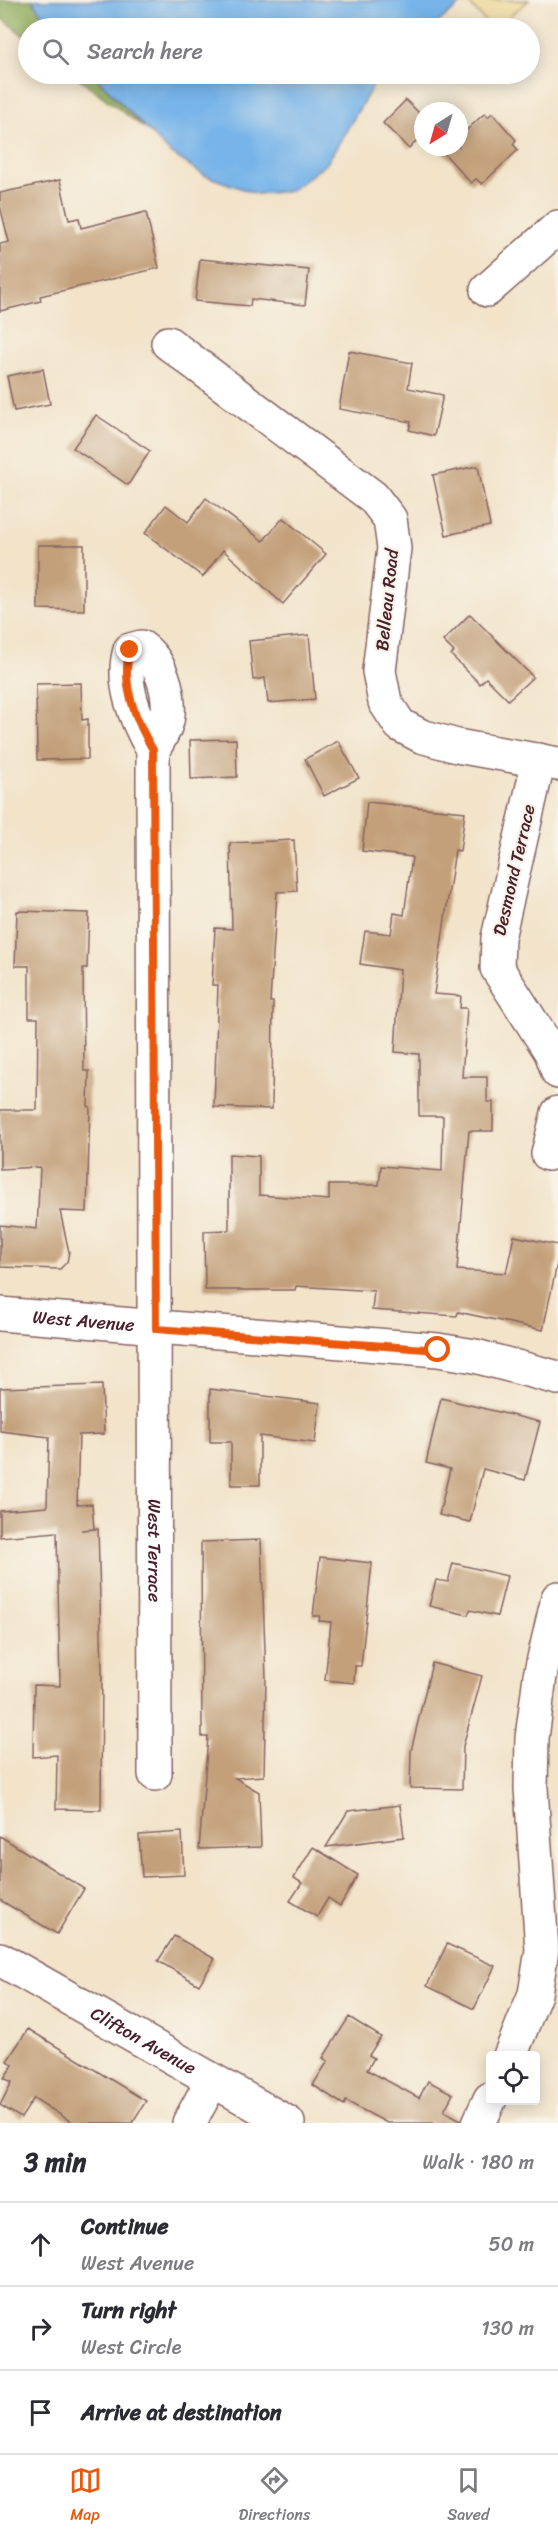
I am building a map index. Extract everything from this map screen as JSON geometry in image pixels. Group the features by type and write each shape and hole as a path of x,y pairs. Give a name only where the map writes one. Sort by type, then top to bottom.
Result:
{"street":[{"path":"487,290 558,227"},
{"name":"Belleau Road","path":"168,343 373,497 390,519 394,548 379,670 385,702 400,725 421,736 457,746 548,762"},
{"name":"West Terrace","path":"153,750 156,1329 155,1774"},
{"name":"Desmond Terrace","path":"548,762 498,938 497,969 551,1052 558,1072"},
{"path":"548,1154 558,1113"},
{"name":"West Avenue","path":"0,1314 156,1329 438,1350 475,1356 558,1378"},
{"path":"512,2051 535,1994 542,1950 531,1788 532,1738 540,1676 558,1598"},
{"name":"Clifton Avenue","path":"0,1959 288,2123"},
{"path":"189,2123 212,2081"},
{"path":"479,2123 487,2105"}],"green space":[{"path":"0,0 32,0 45,18 18,18 18,31 0,17"},
{"path":"86,84 102,84 144,128"}],"sand":[{"path":"466,0 529,0 507,18 482,18"}],"water":[{"path":"32,0 466,0 444,18 45,18"},
{"path":"103,84 374,84 327,163 290,191 257,194 204,175 169,152"}],"building":[{"path":"406,100 414,108 414,144 409,149 383,123"},
{"path":"485,113 488,117 492,113 516,140 513,144 518,150 482,184 476,179 471,183 447,156 468,156 468,129"},
{"path":"60,180 69,220 79,218 81,228 146,212 159,268 40,296 41,301 0,311 0,244 9,242 0,206 0,193"},
{"path":"200,259 309,270 305,305 251,299 250,306 195,301"},
{"path":"349,351 412,363 408,388 443,395 434,436 409,430 411,422 339,409"},
{"path":"43,369 50,404 14,411 7,376"},
{"path":"96,415 150,451 128,485 73,448"},
{"path":"478,466 490,526 446,535 433,475"},
{"path":"206,498 263,541 283,518 326,554 283,604 223,550 203,577 145,533 166,505 188,522"},
{"path":"38,545 84,545 84,610 38,609"},
{"path":"470,614 533,677 508,700 486,678 480,684 451,655 454,652 443,641"},
{"path":"309,635 315,699 268,703 265,678 253,680 249,641"},
{"path":"81,683 82,720 88,719 88,759 37,760 36,684"},
{"path":"236,739 237,777 191,779 190,740"},
{"path":"338,741 359,778 324,796 305,759"},
{"path":"367,802 465,812 460,851 455,850 434,994 461,996 460,1008 467,1008 462,1077 487,1077 487,1102 493,1102 493,1131 469,1131 457,1270 506,1273 514,1236 558,1245 558,1259 543,1330 458,1312 457,1316 372,1310 374,1291 296,1286 295,1290 205,1290 204,1231 229,1230 229,1154 259,1156 259,1195 329,1200 329,1185 379,1185 381,1166 442,1171 443,1116 419,1116 419,1054 395,1052 400,970 360,964 365,931 391,934 394,913 404,915 412,857 362,851"},
{"path":"294,840 297,891 277,892 270,1002 273,1002 272,1109 214,1107 218,985 212,985 215,928 232,929 230,843"},
{"path":"17,911 89,913 87,968 83,968 84,1071 89,1071 88,1106 90,1107 87,1212 60,1211 69,1252 67,1262 60,1269 0,1267 0,1225 37,1229 40,1167 0,1169 0,1110 37,1110 38,1018 29,1018 29,966 15,966"},
{"path":"102,1385 104,1434 79,1435 77,1505 92,1504 94,1529 81,1530 98,1529 102,1671 101,1810 56,1809 57,1755 33,1757 34,1685 60,1686 57,1532 0,1537 0,1511 47,1507 49,1437 0,1431 0,1388"},
{"path":"210,1389 320,1403 315,1443 260,1436 260,1485 231,1485 231,1442 210,1442"},
{"path":"441,1398 540,1422 525,1480 483,1469 470,1522 439,1515 450,1469 426,1463"},
{"path":"261,1540 266,1679 264,1776 235,1778 259,1792 261,1847 199,1849 208,1737 202,1737 201,1542"},
{"path":"320,1557 372,1563 361,1666 355,1666 354,1683 325,1680 331,1622 319,1621 320,1616 313,1616"},
{"path":"453,1563 507,1576 497,1616 470,1610 468,1615 429,1606 436,1580 448,1582"},
{"path":"432,1663 482,1676 463,1746 462,1789 410,1788 411,1751"},
{"path":"400,1805 404,1837 326,1847 348,1811"},
{"path":"182,1832 184,1875 142,1877 139,1835"},
{"path":"0,1836 84,1889 57,1934 0,1900"},
{"path":"313,1847 358,1875 340,1906 328,1898 317,1917 290,1901 302,1883 294,1878"},
{"path":"174,1936 215,1959 199,1985 158,1961"},
{"path":"447,1944 495,1966 474,2009 427,1986"},
{"path":"349,2017 381,2037 369,2055 374,2058 367,2070 419,2098 428,2081 453,2094 444,2111 461,2120 461,2123 387,2123 346,2101 344,2105 313,2085 328,2061 323,2058"},
{"path":"28,2029 146,2101 132,2123 73,2123 34,2098 21,2118 0,2105 12,2082 4,2078 13,2065 7,2061"}],"route":[{"path":"130,650 125,665 133,710 153,750 156,1329 438,1350"}]}
